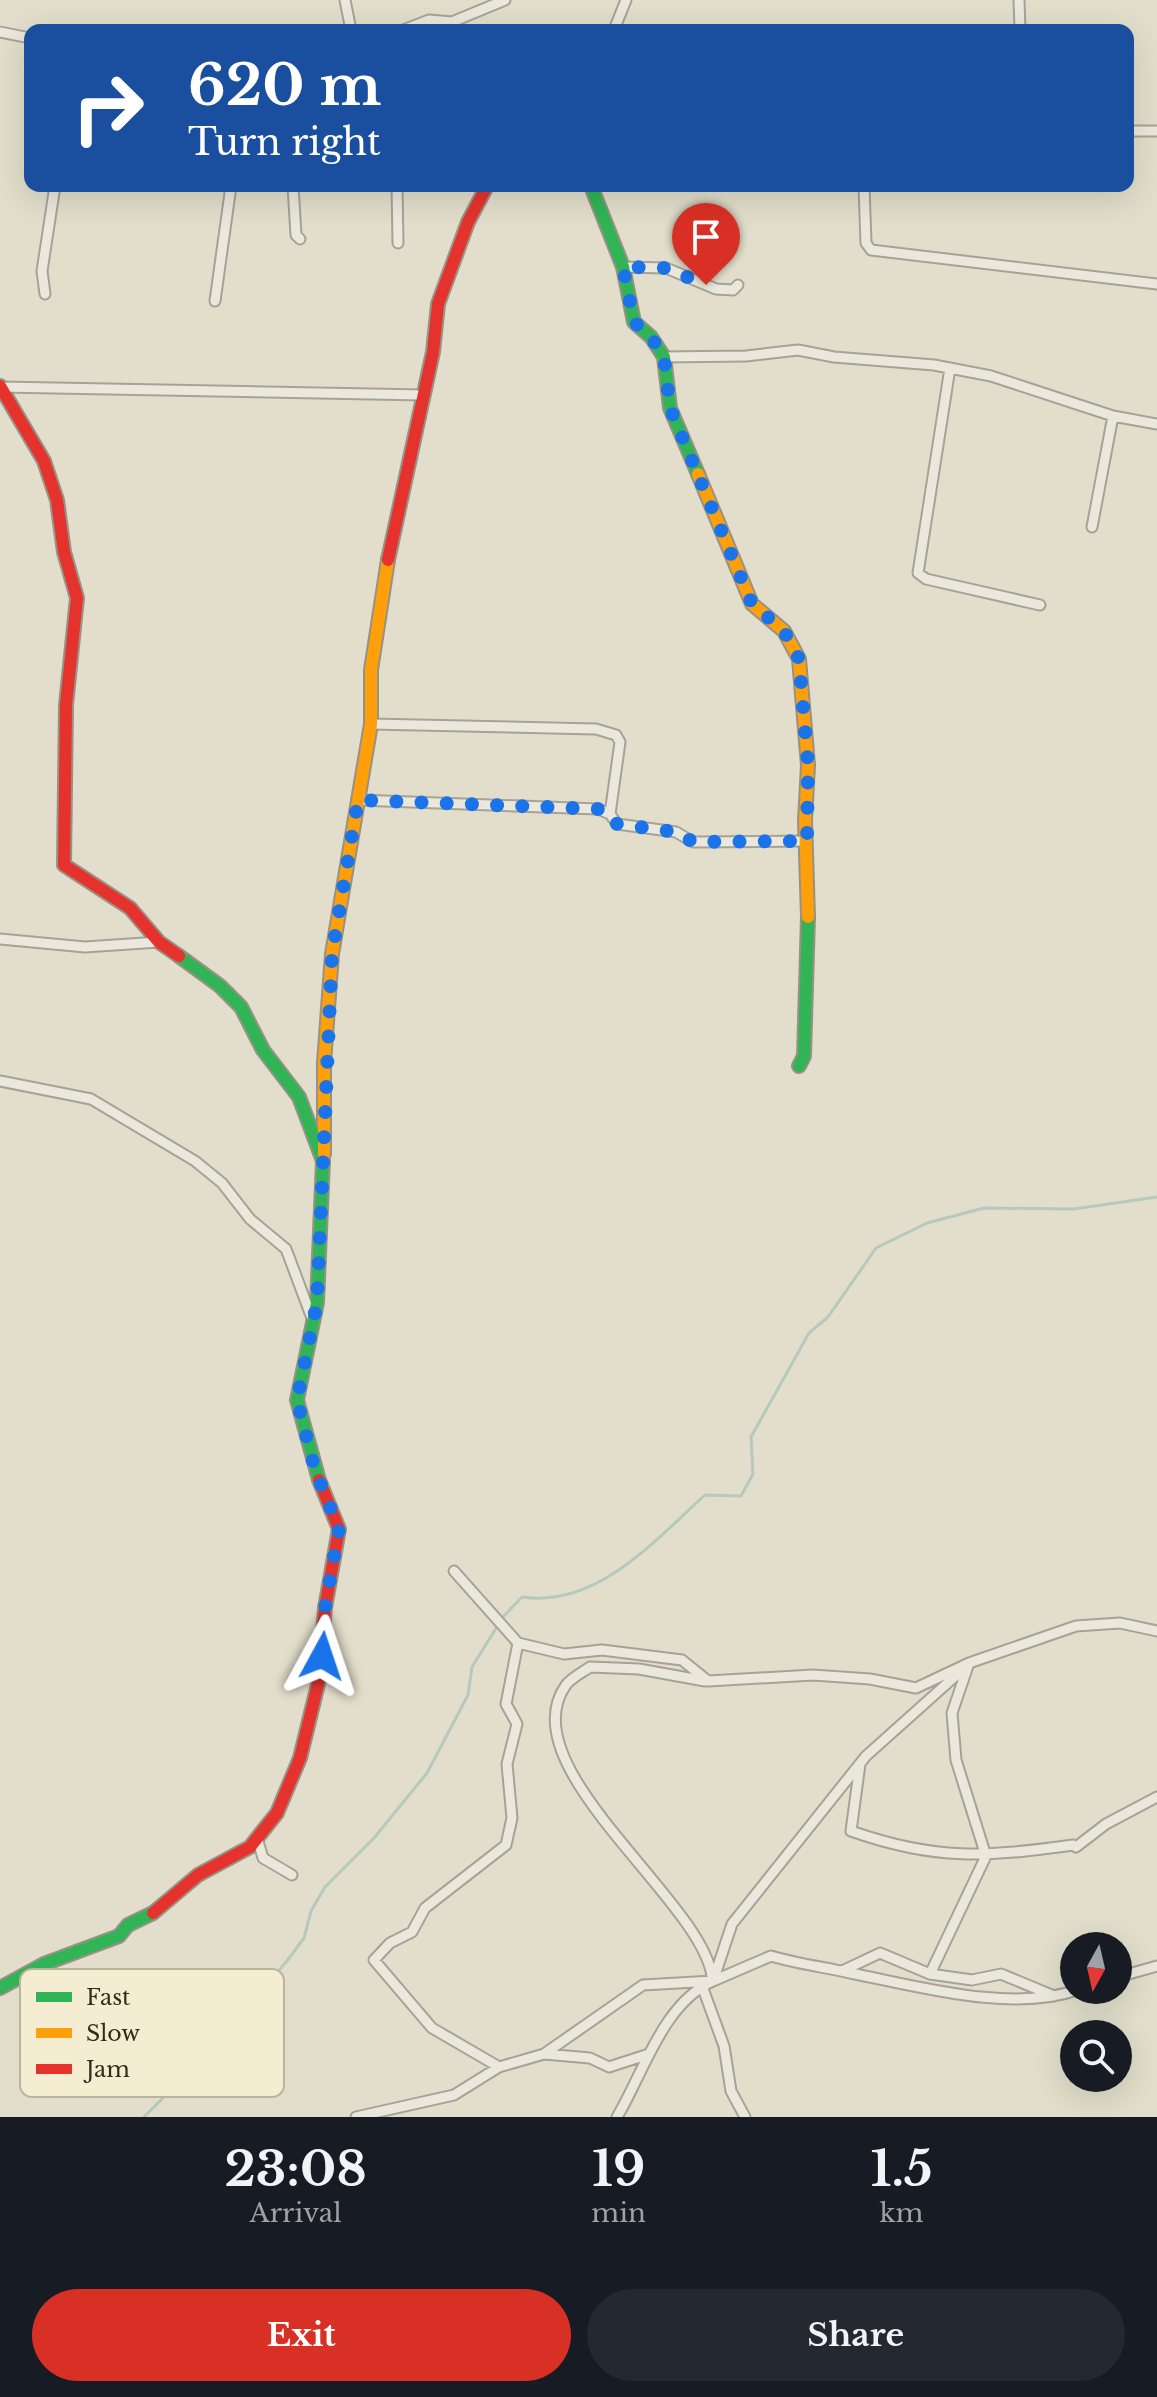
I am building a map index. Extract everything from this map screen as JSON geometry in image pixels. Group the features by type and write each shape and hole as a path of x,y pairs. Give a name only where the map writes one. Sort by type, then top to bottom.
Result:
{"street":[{"path":"345,0 350,24"},
{"path":"419,24 429,20 452,22 505,0"},
{"path":"616,24 626,0"},
{"path":"1019,0 1020,24"},
{"path":"0,32 24,37"},
{"path":"1134,131 1157,131"},
{"path":"45,294 42,271 54,192"},
{"path":"215,301 230,192"},
{"path":"293,192 296,235 300,239"},
{"path":"397,192 398,243"},
{"path":"35,1969 119,1936 128,1925 162,1909 198,1875 250,1847 277,1813 300,1758 319,1680 325,1608 339,1529 315,1470 297,1400 314,1324 323,1161 324,1063 332,954 371,724 371,670 393,527 433,352 438,304 468,222 484,192"},
{"path":"593,192 623,267 634,322 651,337 664,357 670,408 752,604 784,631 799,659 808,765 809,966 804,1056 799,1066"},
{"path":"864,192 866,243 871,250 1157,284"},
{"path":"623,267 666,268 716,289 733,290 738,285"},
{"path":"664,357 746,356 798,350 834,357 950,368 991,376 1113,416 1157,424"},
{"path":"950,368 918,573 926,579 1040,605"},
{"path":"0,386 423,395"},
{"path":"0,386 47,469 57,500 64,552 77,598 66,705 64,865 130,908 159,942 220,986 241,1007 263,1050 299,1097 323,1161"},
{"path":"1092,527 1113,416"},
{"path":"371,724 596,729 616,735 620,742 610,814"},
{"path":"358,800 598,809 610,814 617,824 676,832 693,842 807,841"},
{"path":"0,939 85,947 159,942"},
{"path":"0,1081 91,1099 195,1161 222,1183 241,1210 286,1249 314,1324"},
{"path":"454,1571 518,1643 564,1654 602,1650 682,1660 708,1681"},
{"path":"713,1981 710,1960 696,1932 652,1882 565,1766 554,1722 566,1685 590,1667 639,1669 708,1681 813,1675 870,1679 916,1688 969,1663 1076,1626 1120,1623 1157,1631"},
{"path":"499,2067 432,2028 374,1960 390,1943 412,1932 425,1908 506,1845 512,1818 507,1764 517,1724 506,1704 518,1643"},
{"path":"713,1981 732,1924 860,1764 969,1663"},
{"path":"930,1974 986,1856 956,1760 952,1713 969,1663"},
{"path":"860,1764 851,1831 880,1841 958,1856 1076,1847 1106,1824 1157,1797"},
{"path":"257,1838 263,1858 292,1875"},
{"path":"841,1971 880,1953 930,1974 972,1980 1001,1974 1057,1997"},
{"path":"617,2117 659,2033 702,1986 771,1956 804,1966 925,1989 995,1996 1060,1996"},
{"path":"1132,1973 1157,1966"},
{"path":"0,1988 20,1977"},
{"path":"356,2117 454,2095 499,2067 544,2054 643,1985 713,1981"},
{"path":"702,1986 724,2046 731,2091 745,2117"},
{"path":"544,2054 590,2058 609,2067 649,2054"}],"waterway":[{"path":"280,1969 304,1938 311,1911 325,1887 374,1838 427,1773 468,1695 472,1667 503,1617 522,1597 549,1598 599,1582 644,1550 705,1495 741,1496 753,1474 751,1437 809,1333 828,1317 876,1248 927,1223 984,1208 1074,1209 1157,1197"},
{"path":"144,2117 164,2097"}],"traffic: fast":[{"path":"593,192 623,267 634,322 651,337 664,357 670,408 698,474"},
{"path":"799,1066 804,1056 808,917"},
{"path":"179,956 220,986 241,1007 263,1050 299,1097 323,1161 317,1303 297,1400 319,1480"},
{"path":"35,1969 119,1936 128,1925 153,1913"},
{"path":"0,1988 20,1977"}],"traffic: slow":[{"path":"698,474 752,604 784,631 799,659 808,765 805,821 808,917"},
{"path":"324,1154 324,1063 332,954 371,724 371,670 388,560"}],"traffic: jam":[{"path":"388,560 433,352 438,304 468,222 484,192"},
{"path":"0,386 44,461 57,500 64,552 77,598 66,705 64,865 130,908 159,942 179,956"},
{"path":"153,1913 198,1875 250,1847 277,1813 300,1758 319,1680 325,1608 339,1529 319,1480"}],"route":[{"path":"322,1656 325,1608 339,1529 315,1470 297,1400 317,1303 326,1104 324,1063 332,954 348,876 358,800 598,809 610,814 617,824 676,832 693,842 807,841 808,765 799,659 784,631 758,613 752,604 743,576 695,473 670,408 669,376 664,357 651,337 634,322 623,267 666,268 686,273 706,285"}]}
